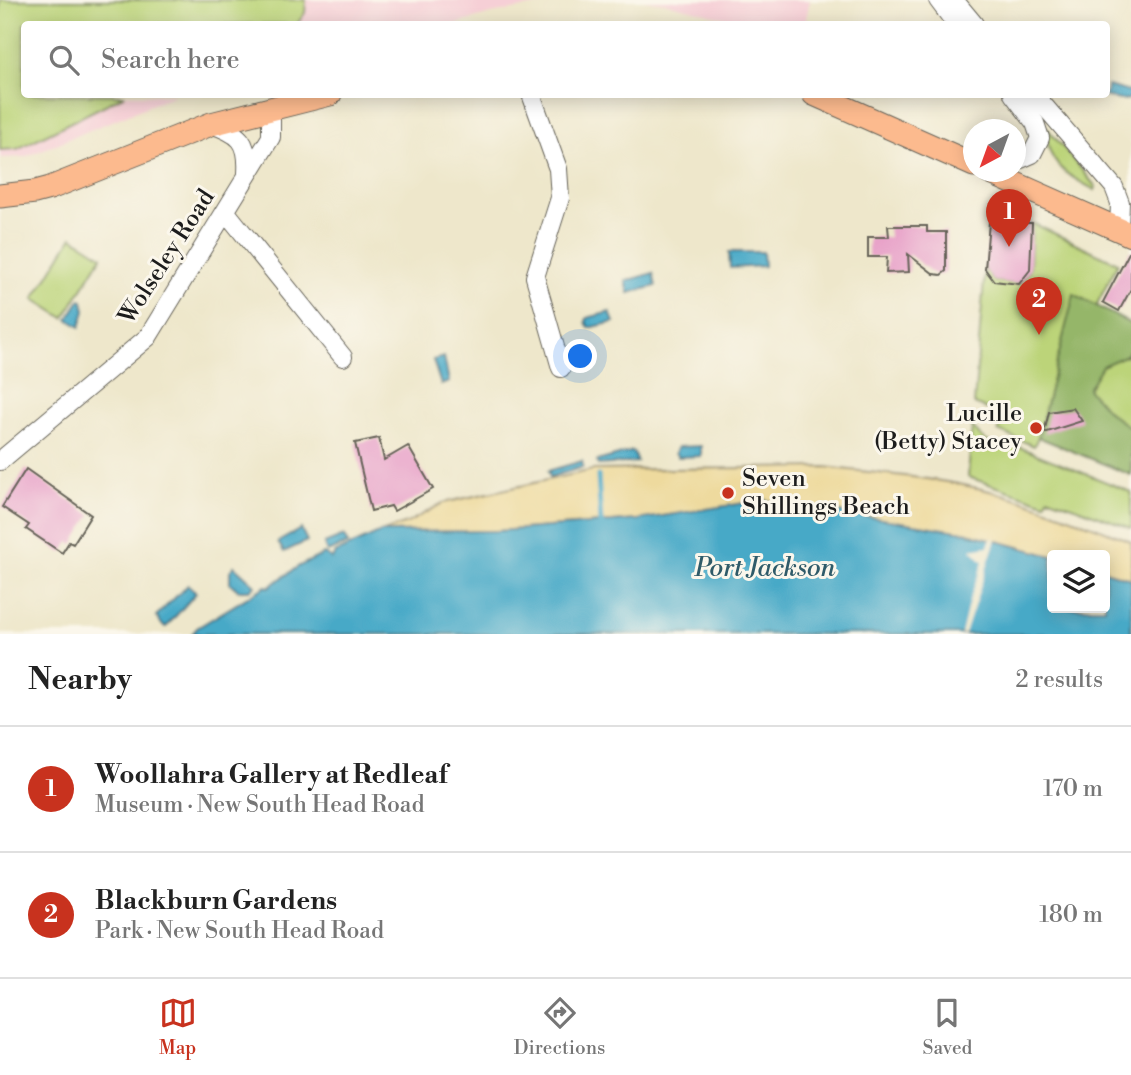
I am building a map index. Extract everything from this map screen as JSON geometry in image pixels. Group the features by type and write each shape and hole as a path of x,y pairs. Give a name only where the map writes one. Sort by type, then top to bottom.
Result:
{"main road":[{"path":"0,196 20,195 50,188 211,124 313,98"},
{"path":"823,98 963,160"},
{"path":"1011,182 1125,233"}],"street":[{"path":"938,0 954,21"},
{"path":"954,0 972,21"},
{"path":"532,98 558,169 560,198 535,277 561,368"},
{"path":"1016,98 1035,123 1040,138 1032,154 1026,157"},
{"path":"1037,98 1114,187 1120,203 1125,233"},
{"name":"Wolseley Road","path":"0,461 148,337 271,137 271,108"},
{"path":"211,124 231,131 244,144 248,157 247,177"},
{"path":"226,212 343,357"}],"shaded area":[{"path":"0,0 566,0 467,21 21,21 21,98 168,98 25,157 0,158"},
{"path":"643,0 810,0 806,21 737,21"}],"green space":[{"path":"0,0 306,0 305,13 299,21 21,21 21,98 119,98 17,149 0,150"},
{"path":"1047,128 1096,187 1095,190 1060,167 1050,151"},
{"path":"1032,223 1118,263 1097,304 1102,365 1127,355 1131,347 1131,475 1038,437 1034,446 998,431 1004,415 974,404 985,268 994,281 1020,284 1030,270"},
{"path":"72,237 102,256 64,318 34,299"},
{"path":"1074,294 1131,324 1131,347 1127,355 1102,366 1088,389 1111,414 1131,428 1131,475 1038,437"},
{"path":"972,425 981,437 991,444 1019,447 1131,492 1131,528 1048,497 1045,503 968,477"}],"sand":[{"name":"Seven Shillings Beach","path":"825,467 914,477 988,490 1051,510 1131,541 1131,579 1110,573 1110,550 1047,550 1047,555 964,532 637,520 497,531 381,532 407,523 443,503 593,470"}],"water":[{"path":"1110,87 1131,92 1130,99 1110,97"},
{"path":"729,252 763,252 764,266 730,268"},
{"path":"653,273 656,286 629,293 626,281"},
{"path":"80,300 83,301 85,311 80,327 68,319"},
{"path":"610,312 614,322 589,328 587,318"},
{"path":"444,357 449,382 441,385 433,360"},
{"path":"701,446 701,456 678,457 675,453 678,447"},
{"path":"633,451 637,462 598,465 597,461"},
{"path":"582,461 583,467 550,477 548,471"},
{"name":"Port Jackson","path":"763,500 964,532 1047,555 1047,613 1110,613 1110,573 1131,579 1131,634 192,634 197,628 299,566 324,554 332,559 335,553 381,532 497,531 637,520"},
{"path":"301,529 307,541 284,552 278,542"},
{"path":"344,536 348,544 327,552 324,544"},
{"path":"234,566 255,585 250,590 238,590 230,583 230,571"},
{"path":"188,585 196,593 166,627 163,626 156,616"}],"pier":[{"path":"991,538 996,539 965,634 961,634 983,562 971,549 988,546"}],"building":[{"path":"989,222 1032,223 1030,270 1019,284 994,281 985,269"},
{"path":"888,226 927,226 927,232 946,232 946,271 941,275 934,274 908,254 909,272 886,273 887,257 868,257 868,237 889,237"},
{"path":"1131,249 1131,289 1119,311 1103,302"},
{"path":"1073,408 1082,421 1044,433 1049,412"},
{"path":"379,438 384,460 408,446 433,489 394,511 391,506 371,511 355,443"},
{"path":"26,469 91,515 73,544 69,542 62,553 26,529 29,525 2,507"}],"waterway":[{"path":"598,476 601,523"}],"place":[{"name":"Woollahra Gallery at Redleaf","path":"1009,247"},
{"name":"Blackburn Gardens","path":"1039,335"},
{"name":"Lucille (Betty) Stacey","path":"1036,428"},
{"name":"Seven Shillings Beach","path":"728,493"}]}
